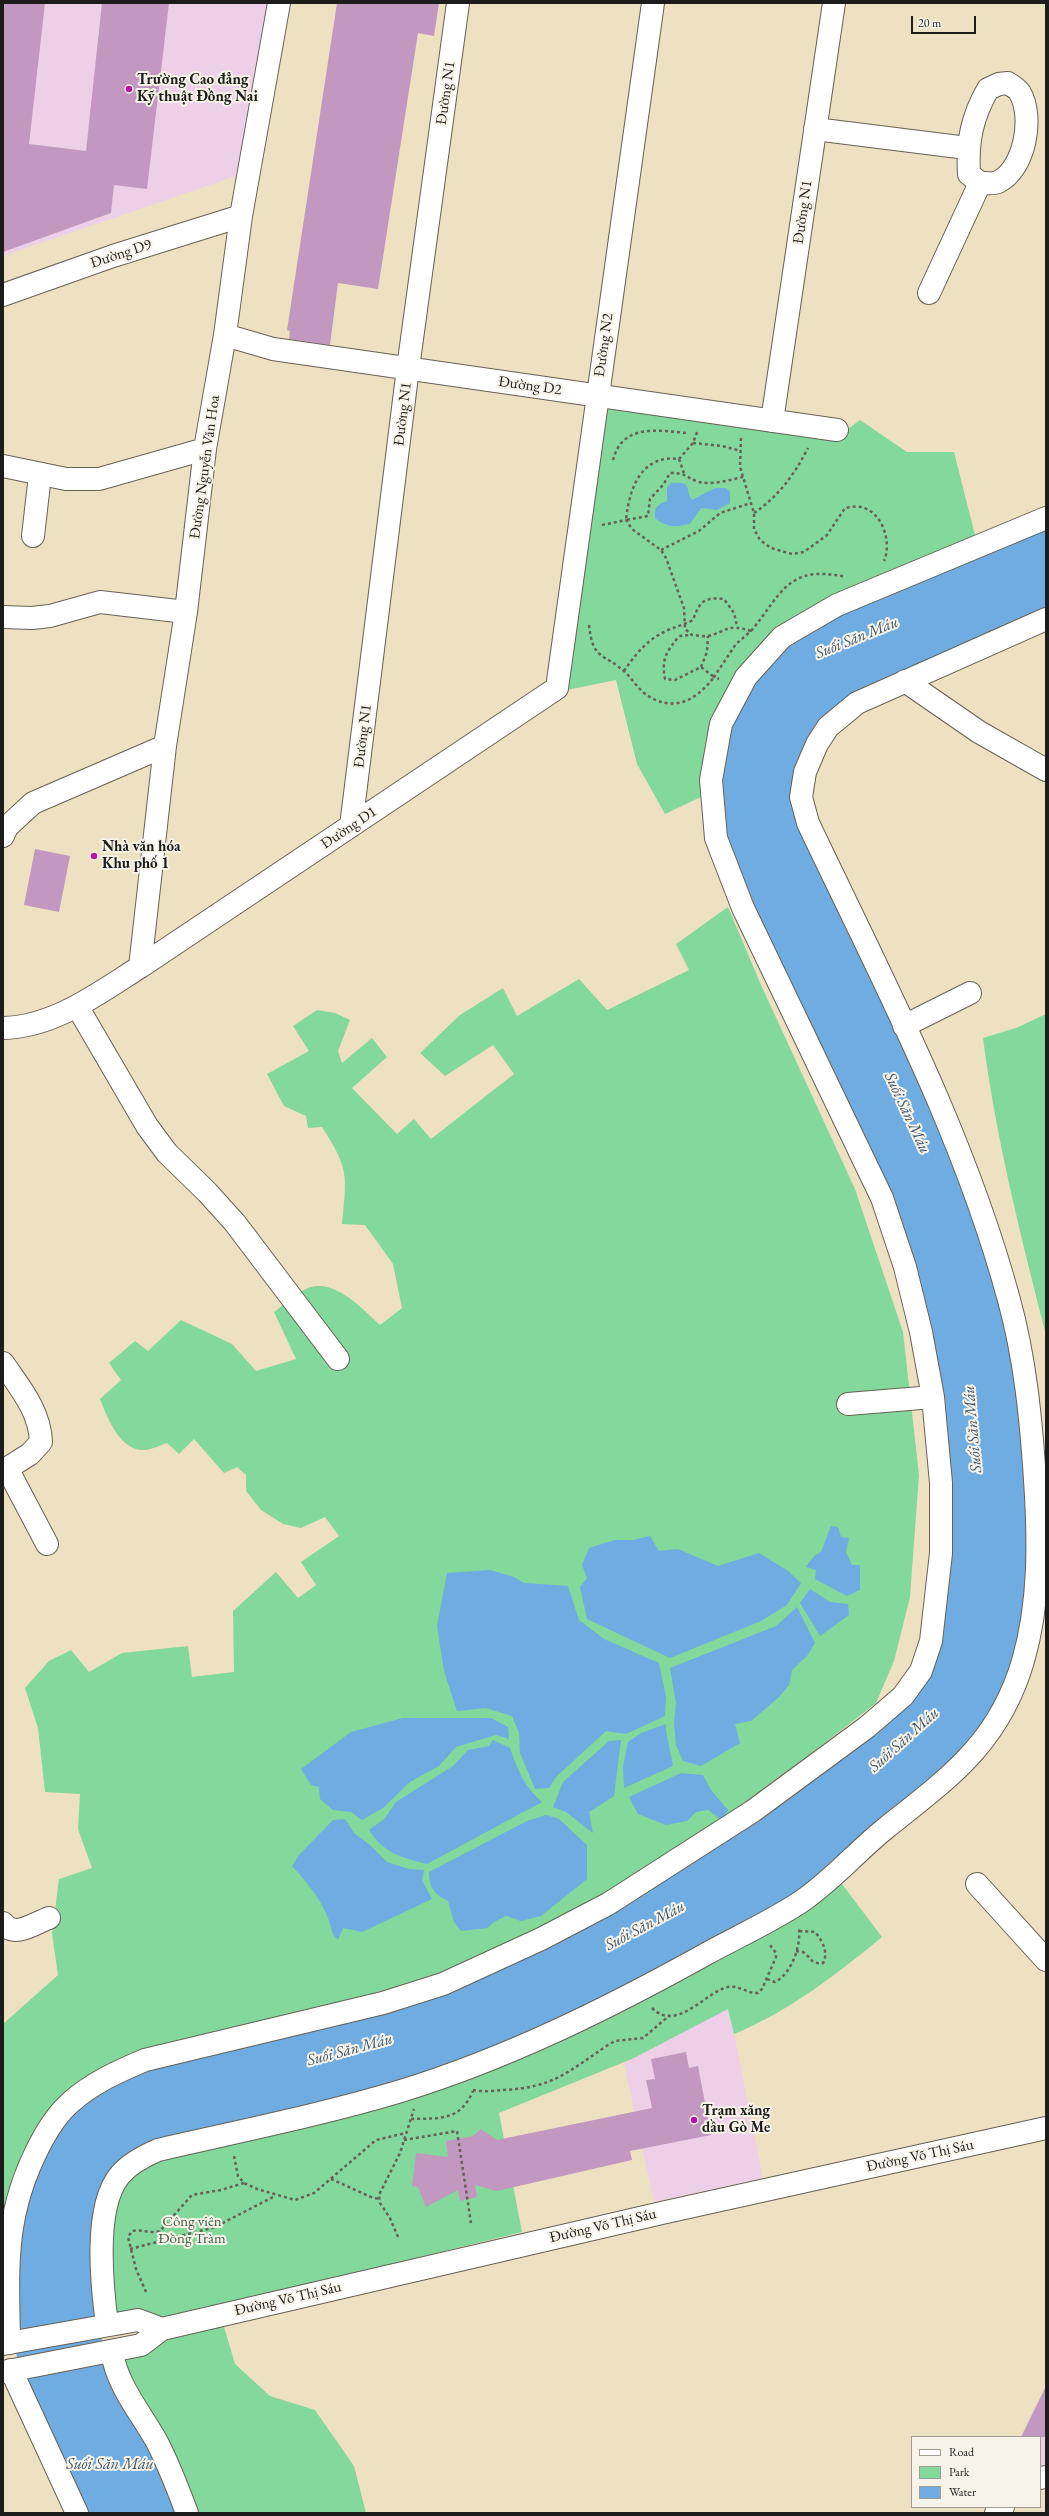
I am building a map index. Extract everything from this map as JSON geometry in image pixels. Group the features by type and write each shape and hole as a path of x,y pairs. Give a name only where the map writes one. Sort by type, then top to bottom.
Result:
{"street":[{"name":"Đường Nguyễn Văn Hoa","path":"140,967 165,746 186,612 206,449 241,216 279,3"},
{"name":"Đường N1","path":"351,826 408,368 458,3"},
{"name":"Đường N2","path":"557,688 596,396 653,3"},
{"name":"Đường N1","path":"772,421 834,3"},
{"path":"1008,83 1020,91 1025,104 1026,125 1024,147 1014,169 998,182 980,183 969,174 968,148 972,126 988,89 999,84 1008,83"},
{"path":"815,129 968,148"},
{"path":"929,293 980,183"},
{"name":"Đường D9","path":"3,295 113,256 241,216"},
{"name":"Đường D2","path":"224,335 273,349 828,429"},
{"path":"3,466 40,475 80,480 99,479 206,449"},
{"path":"33,536 40,475"},
{"path":"162,2329 138,2320 6,2344 8,2258 12,2218 23,2180 34,2156 45,2135 71,2102 115,2072 145,2060 375,2004 443,1984 541,1939 608,1904 753,1811 867,1727 903,1696 921,1671 931,1641 938,1597 941,1553 941,1483 933,1397 921,1332 905,1267 882,1198 743,908 716,838 711,780 721,724 746,677 782,637 837,605 1046,518"},
{"path":"3,616 32,618 50,616 100,602 186,612"},
{"path":"108,2325 101,2246 109,2198 120,2175 143,2156 158,2150 230,2135 377,2098 422,2084 538,2040 638,1990 802,1901 882,1831 946,1781 973,1754 996,1724 1011,1695 1038,1631 1037,1512 1040,1467 1032,1432 1022,1357 1010,1303 982,1208 938,1097 808,823 801,797 805,772 817,744 828,727 857,703 1046,619"},
{"path":"906,681 978,732 1046,770"},
{"name":"Đường D1","path":"3,1028 38,1022 77,1006 140,967 557,688"},
{"path":"3,836 7,827 33,803 165,746"},
{"path":"904,1026 970,993"},
{"path":"77,1006 147,1126 167,1153 207,1192 235,1223 338,1359"},
{"path":"3,1363 31,1404 41,1426 41,1442 30,1454 5,1470 47,1544"},
{"path":"848,1404 933,1397"},
{"path":"977,1884 1046,1960"},
{"path":"3,1923 11,1930 18,1931 49,1918"},
{"name":"Đường Võ Thị Sáu","path":"7,2371 112,2352 141,2345 162,2329 659,2213 1046,2128"},
{"path":"112,2352 114,2363 132,2403 166,2460 187,2513"},
{"path":"7,2371 77,2513"}],"path":[{"path":"679,459 693,443 697,434 701,410"},
{"path":"742,417 740,467 754,513 754,529 760,540 771,548 792,554 804,552 828,535 845,508 860,507 879,520 886,537 888,552 881,568"},
{"path":"754,513 776,497 828,429"},
{"path":"612,464 616,450 634,432 657,430 697,434"},
{"path":"693,443 722,446 741,451"},
{"path":"679,459 664,457 648,466 635,482 627,505 626,520 632,529 661,550 666,558 684,608 685,630 692,635"},
{"path":"679,459 684,473"},
{"path":"600,520 600,526 648,516 650,499 664,485 670,473 684,473 699,482 717,482 744,477"},
{"path":"661,550 699,531 720,513 751,503"},
{"path":"590,619 593,647 603,658 624,671 645,693 666,702 692,700 704,691 736,644 751,630 780,591 796,580 809,575 827,573 849,578"},
{"path":"624,671 633,657 647,644 663,632 693,620 698,605 711,598 724,599 734,614 737,626"},
{"path":"708,636 707,652 701,667 675,680 665,679 662,663 669,649 679,636 708,636 725,628 737,626 751,630"},
{"path":"701,667 714,677 739,690"},
{"path":"767,1979 776,1982 784,1977 796,1951 800,1932 794,1906"},
{"path":"473,2091 509,2090 544,2085 588,2060 608,2045 615,2042 643,2038 670,2016 690,2010 709,1995 728,1987 741,1987 758,1993 774,1965 776,1953 773,1948 751,1929"},
{"path":"796,1951 803,1952 811,1961 817,1964 823,1963 825,1960 823,1944 815,1932 800,1932"},
{"path":"638,1990 654,2010 662,2015 670,2016"},
{"path":"411,2119 458,2114 467,2106 473,2091 463,2069"},
{"path":"398,2237 379,2199 382,2186 397,2161 422,2084"},
{"path":"404,2140 457,2132 471,2222"},
{"path":"230,2135 237,2172 244,2183 275,2195 295,2200 304,2198 331,2179 376,2140 406,2133"},
{"path":"331,2179 371,2197 379,2199"},
{"path":"146,2292 130,2249 128,2237 132,2231 138,2230 154,2233 160,2231 192,2195 221,2190 244,2183"},
{"path":"130,2249 215,2227 275,2195"}],"shaded area":[{"name":"Trường Cao đẳng Kỹ thuật Đồng Nai","path":"3,3 271,3 239,175 3,256"},
{"name":"Trạm xăng dầu Gò Me","path":"729,2008 763,2178 654,2202 624,2063"},
{"path":"1046,2386 1046,2469 1041,2471 1041,2436 1021,2436"}],"green space":[{"path":"601,402 840,435 860,420 907,452 954,452 976,539 705,795 665,814 637,764 616,680 562,691"},
{"path":"728,907 761,985 855,1189 903,1332 919,1475 910,1597 894,1661 876,1703 757,1796 665,1857 541,1931 435,1976 44,2117 29,2141 3,2220 3,2024 58,1975 52,1933 59,1879 92,1868 78,1829 80,1794 45,1792 38,1728 25,1688 49,1661 71,1650 89,1672 122,1653 188,1646 192,1677 234,1672 233,1611 276,1572 298,1598 316,1585 301,1562 339,1536 325,1517 301,1528 283,1524 261,1510 246,1491 246,1475 237,1467 224,1473 194,1439 179,1454 167,1443 146,1450 129,1446 116,1433 100,1399 121,1380 109,1363 135,1341 148,1351 181,1320 232,1344 256,1371 296,1359 274,1312 304,1290 318,1286 328,1287 338,1291 356,1304 380,1325 402,1308 393,1264 365,1225 342,1224 345,1194 344,1173 342,1163 331,1141 322,1127 308,1128 306,1116 284,1106 267,1074 309,1051 293,1026 317,1010 335,1013 350,1020 338,1051 342,1063 372,1038 387,1057 352,1088 397,1134 414,1119 431,1139 514,1074 493,1045 445,1076 420,1053 460,1015 503,988 517,1016 579,979 607,1010 689,970 676,944"},
{"path":"1046,1014 1046,1335 1002,1151 988,1076 983,1038 1016,1028"},
{"name":"Công viên Đồng Tràm","path":"839,1880 882,1937 830,1978 774,2015 734,2034 728,2009 634,2058 499,2113 522,2232 169,2319 114,2314 109,2246 120,2191 147,2163"},
{"path":"222,2320 235,2364 270,2396 315,2410 354,2466 366,2513 196,2513 122,2362 164,2333"}],"water":[{"path":"671,483 683,483 686,485 692,500 715,488 726,488 730,492 730,503 717,510 701,508 690,524 671,526 663,524 655,518 655,511 659,505 667,501 667,487"},
{"name":"Suối Săn Máu","path":"1046,526 1046,611 852,697 798,769 933,1101 998,1287 1025,1433 1030,1556 1022,1635 1003,1692 968,1749 799,1894 571,2017 472,2057 114,2170 101,2335 106,2359 149,2444 179,2513 85,2513 21,2376 16,2352 20,2218 51,2140 76,2108 119,2079 148,2068 444,1992 863,1739 939,1640 927,1325 749,904 724,838 718,781 728,728 752,682 787,644 840,612"},
{"path":"831,1526 838,1527 841,1537 849,1538 846,1552 852,1565 860,1565 860,1590 847,1596 815,1579 816,1570 806,1567 814,1556 821,1552"},
{"path":"650,1536 659,1551 678,1549 718,1566 759,1553 788,1571 801,1583 787,1605 761,1621 670,1658 587,1619 580,1587 587,1578 582,1565 589,1548 615,1540 633,1540"},
{"path":"490,1570 514,1577 524,1583 568,1586 579,1620 604,1639 659,1663 666,1697 665,1716 626,1734 606,1731 556,1777 549,1788 535,1789 520,1753 519,1733 512,1716 486,1708 457,1711 444,1671 437,1626 447,1573"},
{"path":"810,1589 830,1602 848,1604 849,1615 820,1636 800,1603"},
{"path":"797,1607 815,1643 807,1656 792,1670 789,1685 779,1697 751,1721 735,1724 740,1743 701,1766 683,1761 676,1745 674,1723 676,1703 670,1668 776,1626"},
{"path":"403,1718 491,1718 508,1727 509,1739 496,1735 456,1747 439,1766 410,1782 383,1808 362,1820 351,1812 333,1810 320,1799 319,1787 311,1785 301,1769 351,1732"},
{"path":"666,1724 673,1766 624,1788 623,1767 628,1742 641,1733"},
{"path":"493,1740 510,1748 522,1778 536,1797 542,1802 427,1864 402,1857 394,1853 375,1838 369,1830 384,1819 396,1802 453,1766 468,1750 489,1746"},
{"path":"621,1740 614,1796 589,1812 593,1833 566,1812 553,1807 563,1782 609,1741"},
{"path":"681,1773 703,1775 711,1790 728,1810 722,1820 708,1810 696,1812 687,1821 666,1825 638,1814 629,1797"},
{"path":"546,1815 559,1819 587,1845 587,1879 541,1916 521,1921 506,1916 494,1922 487,1928 461,1931 454,1922 448,1901 439,1896 433,1890 429,1872 527,1821"},
{"path":"345,1819 354,1833 370,1845 387,1862 409,1869 424,1870 422,1880 432,1899 362,1932 343,1928 338,1940 332,1932 325,1911 317,1897 292,1866 299,1855 333,1820"}],"building":[{"path":"3,3 45,3 29,144 86,151 102,3 169,3 147,189 114,185 111,213 3,252"},
{"path":"337,3 439,3 434,36 418,33 378,289 338,283 330,345 289,339 290,331 287,330"},
{"path":"35,849 70,856 59,912 24,905"},
{"path":"686,2052 689,2068 698,2066 711,2135 630,2151 632,2160 497,2191 475,2185 477,2197 460,2201 458,2190 426,2207 418,2187 412,2186 416,2153 448,2157 446,2141 473,2136 481,2129 497,2140 652,2108 646,2080 655,2079 651,2059"},
{"path":"1046,2386 1046,2437 1021,2436"}],"place":[{"name":"Trường Cao đẳng Kỹ thuật Đồng Nai","path":"129,89"},
{"name":"Nhà văn hóa Khu phố 1","path":"94,856"},
{"name":"Trạm xăng dầu Gò Me","path":"694,2120"}]}
